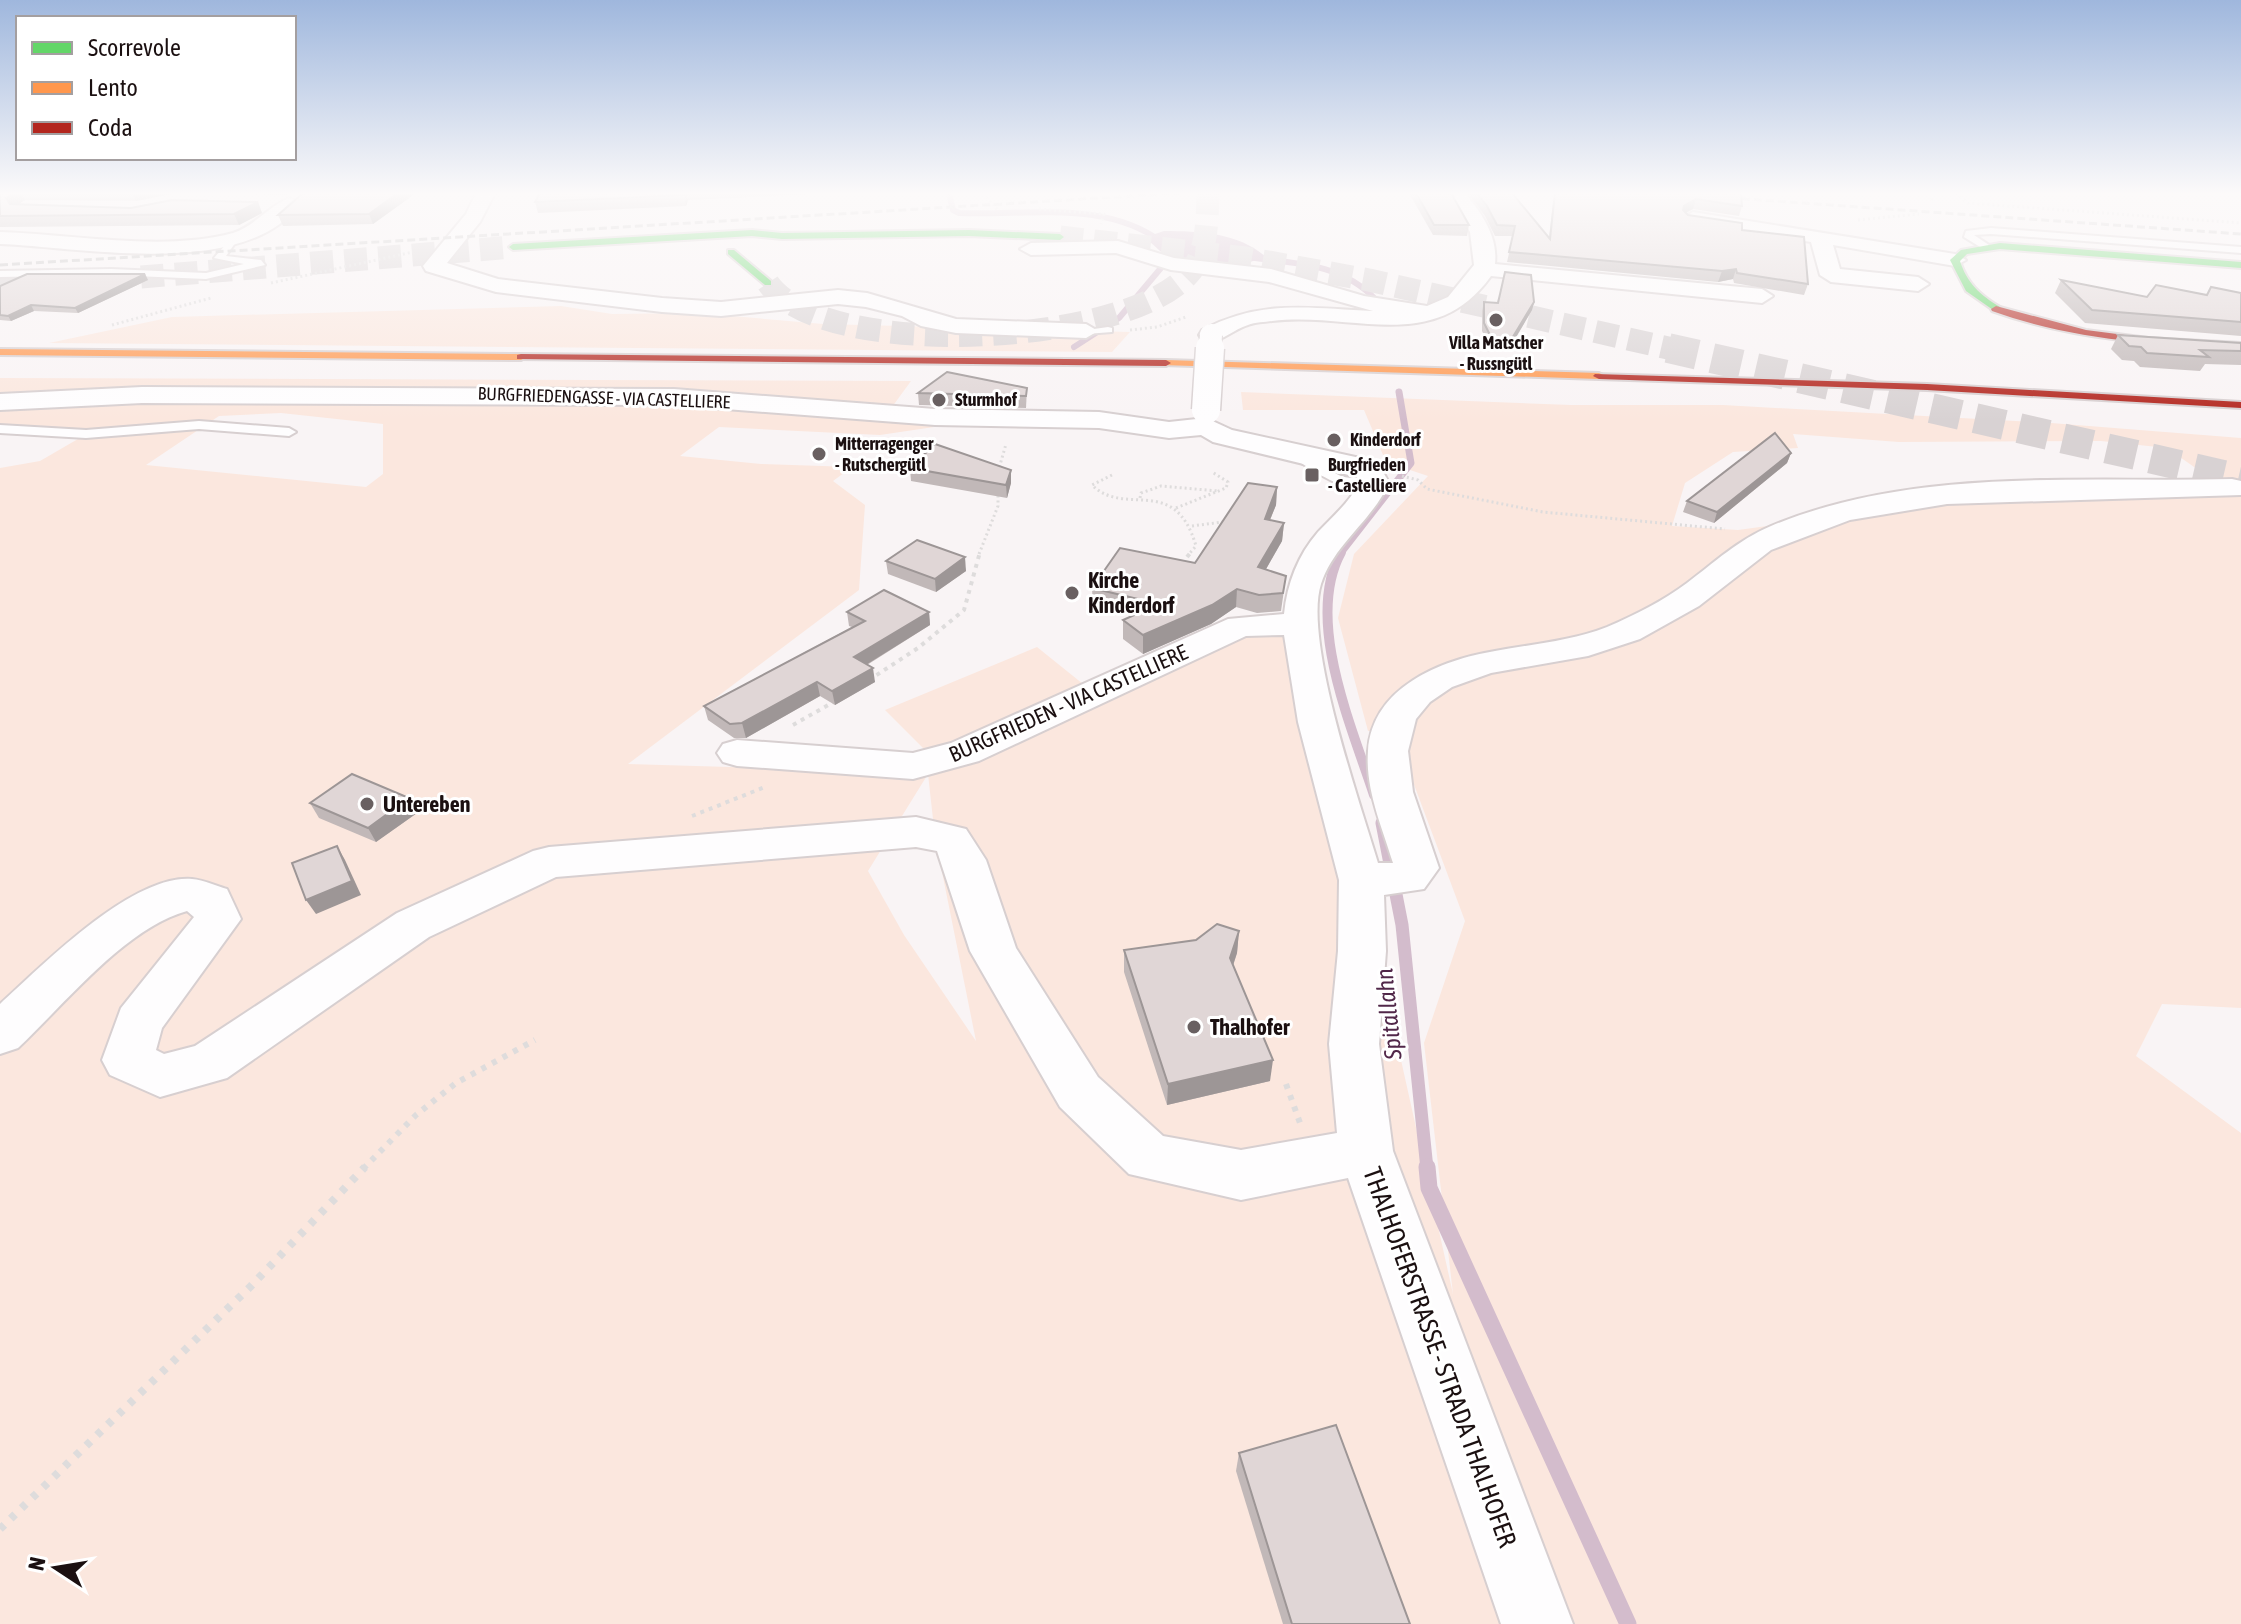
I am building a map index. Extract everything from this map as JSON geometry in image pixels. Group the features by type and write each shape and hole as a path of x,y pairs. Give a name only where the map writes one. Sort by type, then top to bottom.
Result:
{"main road":[{"path":"753,269 763,278 767,269"},
{"path":"1959,269 1969,292 1993,307 2035,322 2111,337 2241,346"},
{"path":"0,352 1174,363 1927,387 2241,405"},
{"path":"0,363 1125,373 1851,396 2241,416"}],"street":[{"path":"443,269 496,285 662,305 721,309 838,297 867,300 910,311 929,321 956,326 1089,330"},
{"path":"1213,269 1271,276 1361,302 1431,314"},
{"path":"1206,418 1211,335 1223,325 1268,314 1377,318 1431,314 1453,305 1471,291 1484,269 1762,296"},
{"path":"1829,269 1831,275 1918,284"},
{"name":"BURGFRIEDENGASSE - VIA CASTELLIERE","path":"0,402 142,395 602,395 950,418 1099,420 1169,430 1206,418 1223,436 1370,472 1374,483 1368,496 1326,543 1304,585 1300,624 1317,722 1382,879"},
{"path":"1366,1151 1354,1044 1362,951 1382,879 1417,868 1394,791 1387,751 1396,718 1418,691 1440,676 1475,665 1551,655 1600,642 1650,621 1700,590 1734,559 1804,524 1854,508 1927,495 1986,491 2232,488"},
{"name":"BURGFRIEDEN - VIA CASTELLIERE","path":"743,753 913,766 965,752 1240,626 1300,624"},
{"name":"THALHOFERSTRASSE - STRADA THALHOFER","path":"0,1034 123,923 166,900 191,894 211,901 218,919 139,1022 128,1060 160,1076 209,1063 413,925 549,862 916,832 951,839 964,860 994,951 1079,1092 1148,1157 1241,1175 1366,1151 1537,1624"}],"lane":[{"path":"0,274 111,272 206,276 247,269"},
{"path":"1089,330 1108,330"},
{"path":"0,429 86,434 199,425 289,432"}],"path":[{"path":"856,688 918,648 964,610 984,537 998,506 994,479 1009,437"},
{"path":"1176,508 1226,488 1228,482 1212,472"},
{"path":"1112,475 1092,485 1100,493 1140,498 1176,508 1192,526 1196,546 1187,557"},
{"path":"1418,480 1427,489 1543,512 1738,530 1804,524"},
{"path":"1140,498 1141,493 1161,486 1218,491"},
{"path":"1192,526 1205,522 1235,521"},
{"path":"743,753 843,696"},
{"path":"0,1529 251,1286 416,1115 456,1083 535,1040"},
{"path":"1286,1084 1301,1127"}],"shaded area":[{"path":"561,306 612,314 698,313 823,324 1130,332 1112,352 49,343 172,317"},
{"path":"0,378 911,381 892,407 934,427 880,435 719,427 680,456 761,464 852,467 833,481 865,505 859,590 628,764 929,773 1244,631 1300,624 1361,880 1453,1294 1424,1043 1465,921 1394,731 1368,731 1338,618 1354,554 1428,476 1386,462 1364,410 1243,410 1241,392 1571,405 1723,405 2051,423 2241,438 2241,1008 2162,1004 2136,1056 2241,1133 2241,1624 0,1624 0,468 40,461 90,432 0,426","holes":["281,413 383,424 383,474 366,487 146,465 219,416","1793,434 1899,442 2101,441 2167,448 2214,481 1942,502 1738,530 1672,526 1685,483 1733,452 1798,448","928,774 935,837 976,1041 904,935 868,871"]},
{"path":"1037,647 1083,684 928,753 885,710"}],"building":[{"path":"1697,269 1807,269 1808,284 1737,273 1736,269"},
{"path":"1505,272 1531,275 1534,302 1511,340 1492,339 1484,323 1484,302 1498,303"},
{"path":"27,274 145,274 75,308 31,305 8,316 0,315 0,286"},
{"path":"2061,280 2147,297 2156,285 2207,295 2211,287 2241,293 2241,322 2092,310"},
{"path":"2118,335 2241,343 2241,351 2200,350 2209,357 2147,353 2141,347 2129,346"},
{"path":"947,372 1027,388 1026,396 918,393"},
{"path":"1775,433 1791,453 1717,512 1687,501"},
{"path":"935,444 1011,470 1006,485 910,468"},
{"path":"1248,483 1277,487 1265,519 1284,523 1258,567 1286,576 1283,593 1259,595 1237,589 1212,605 1143,635 1123,620 1159,604 1092,588 1120,548 1195,563"},
{"path":"917,540 965,557 935,579 886,561"},
{"path":"884,590 929,612 854,657 873,668 832,691 817,682 742,723 730,724 704,706 865,621 847,612"},
{"path":"352,774 409,798 368,828 310,803"},
{"path":"337,846 352,881 306,900 292,863"},
{"name":"Thalhofer","path":"1217,924 1239,931 1230,958 1273,1060 1168,1084 1124,950 1196,940"},
{"path":"1336,1425 1410,1624 1292,1624 1239,1453"}],"waterway":[{"path":"1074,347 1119,318 1160,269"},
{"name":"Spitallahn","path":"1323,269 1347,278 1375,299"},
{"name":"Spitallahn","path":"1340,553 1411,463 1399,392"},
{"path":"1340,553 1331,579 1327,609 1329,641 1344,706 1374,795"},
{"name":"Spitallahn","path":"1382,823 1402,925 1427,1169"},
{"name":"Spitallahn","path":"1427,1167 1429,1188 1628,1624"}],"tunnel":[{"path":"141,277 243,269"},
{"path":"768,283 799,308 849,325 911,334 979,335 1047,329 1109,316 1160,296 1193,269"},
{"path":"1306,269 1369,280 1677,350"},
{"path":"0,281 72,280"},
{"path":"1668,348 2241,479"}],"traffic: fast":[{"path":"751,269 768,283"},
{"path":"1958,269 1965,284 1975,295 1996,309"}],"traffic: slow":[{"path":"0,352 521,357"},
{"path":"1166,363 1599,376"}],"traffic: jam":[{"path":"1996,309 2056,327 2117,338 2241,346"},
{"path":"521,357 1166,363"},
{"path":"1599,376 1927,387 2241,405"}],"place":[{"name":"Villa Matscher - Russngütl","path":"1496,320"},
{"name":"Sturmhof","path":"939,400"},
{"name":"Kinderdorf","path":"1334,440"},
{"name":"Mitterragenger - Rutschergütl","path":"819,454"},
{"name":"Burgfrieden - Castelliere","path":"1312,475"},
{"name":"Kirche Kinderdorf","path":"1072,593"},
{"name":"Untereben","path":"367,804"},
{"name":"Thalhofer","path":"1194,1027"}]}
